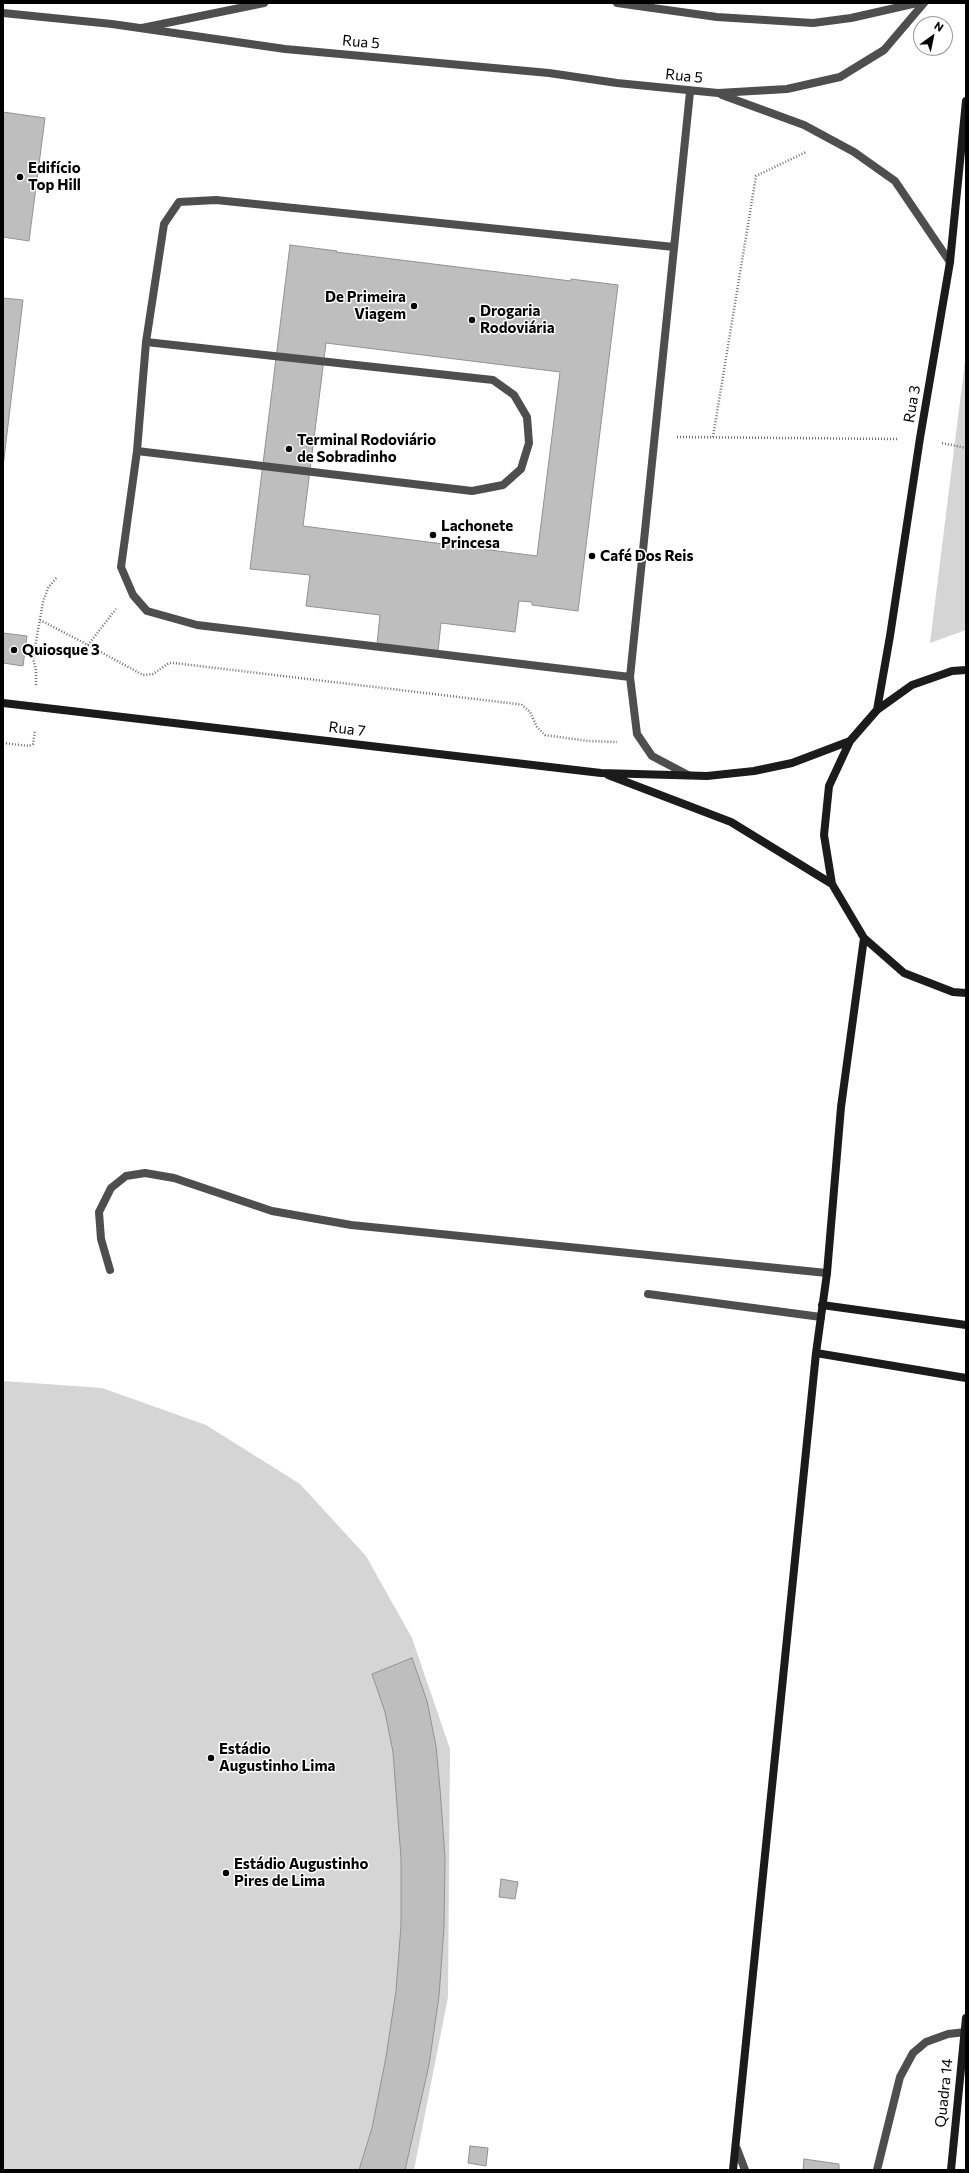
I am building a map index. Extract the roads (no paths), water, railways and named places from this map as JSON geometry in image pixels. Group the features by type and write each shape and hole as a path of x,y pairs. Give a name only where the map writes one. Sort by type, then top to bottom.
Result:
{"main road":[{"name":"Rua 3","path":"877,710 890,636 920,438 950,262 966,101"},
{"path":"966,670 952,671 912,685 877,710 850,741 829,786 824,835 832,884 864,938 904,973 954,992 966,993"},
{"name":"Rua 7","path":"3,703 601,773 707,776 754,771 792,763 850,741"},
{"path":"601,773 731,822 832,884"},
{"path":"734,2170 816,1353 827,1273 841,1107 864,938"},
{"path":"822,1305 966,1325"},
{"path":"816,1353 966,1378"},
{"name":"Quadra 14","path":"951,2170 966,2018"}],"street":[{"path":"141,28 264,3"},
{"path":"617,3 717,17 814,24 851,18 917,3"},
{"path":"718,93 786,89 840,77 884,50 924,3"},
{"name":"Rua 5","path":"3,13 141,28 285,49 549,73 690,92 718,93"},
{"path":"688,775 652,756 637,734 630,678 690,92"},
{"path":"718,93 804,125 854,152 895,181 950,262"},
{"path":"630,678 197,625 147,611 131,591 121,567 137,451 146,342 164,224 179,202 216,200 674,247"},
{"path":"137,451 472,491 503,485 521,469 529,443 527,417 514,395 493,380 146,342"},
{"path":"110,1270 101,1239 99,1212 111,1188 126,1176 145,1173 174,1178 272,1211 351,1225 827,1273"},
{"path":"648,1294 820,1317"},
{"path":"877,2170 900,2077 913,2053 926,2042 948,2034 965,2032"},
{"path":"737,2149 745,2170"}],"place":[{"name":"Edifício Top Hill","path":"20,177"},
{"name":"De Primeira Viagem","path":"414,306"},
{"name":"Drogaria Rodoviária","path":"472,320"},
{"name":"Terminal Rodoviário de Sobradinho","path":"289,449"},
{"name":"Lachonete Princesa","path":"433,535"},
{"name":"Café Dos Reis","path":"592,556"},
{"name":"Quiosque 3","path":"14,650"},
{"name":"Estádio Augustinho Lima","path":"211,1758"},
{"name":"Estádio Augustinho Pires de Lima","path":"226,1873"}]}
